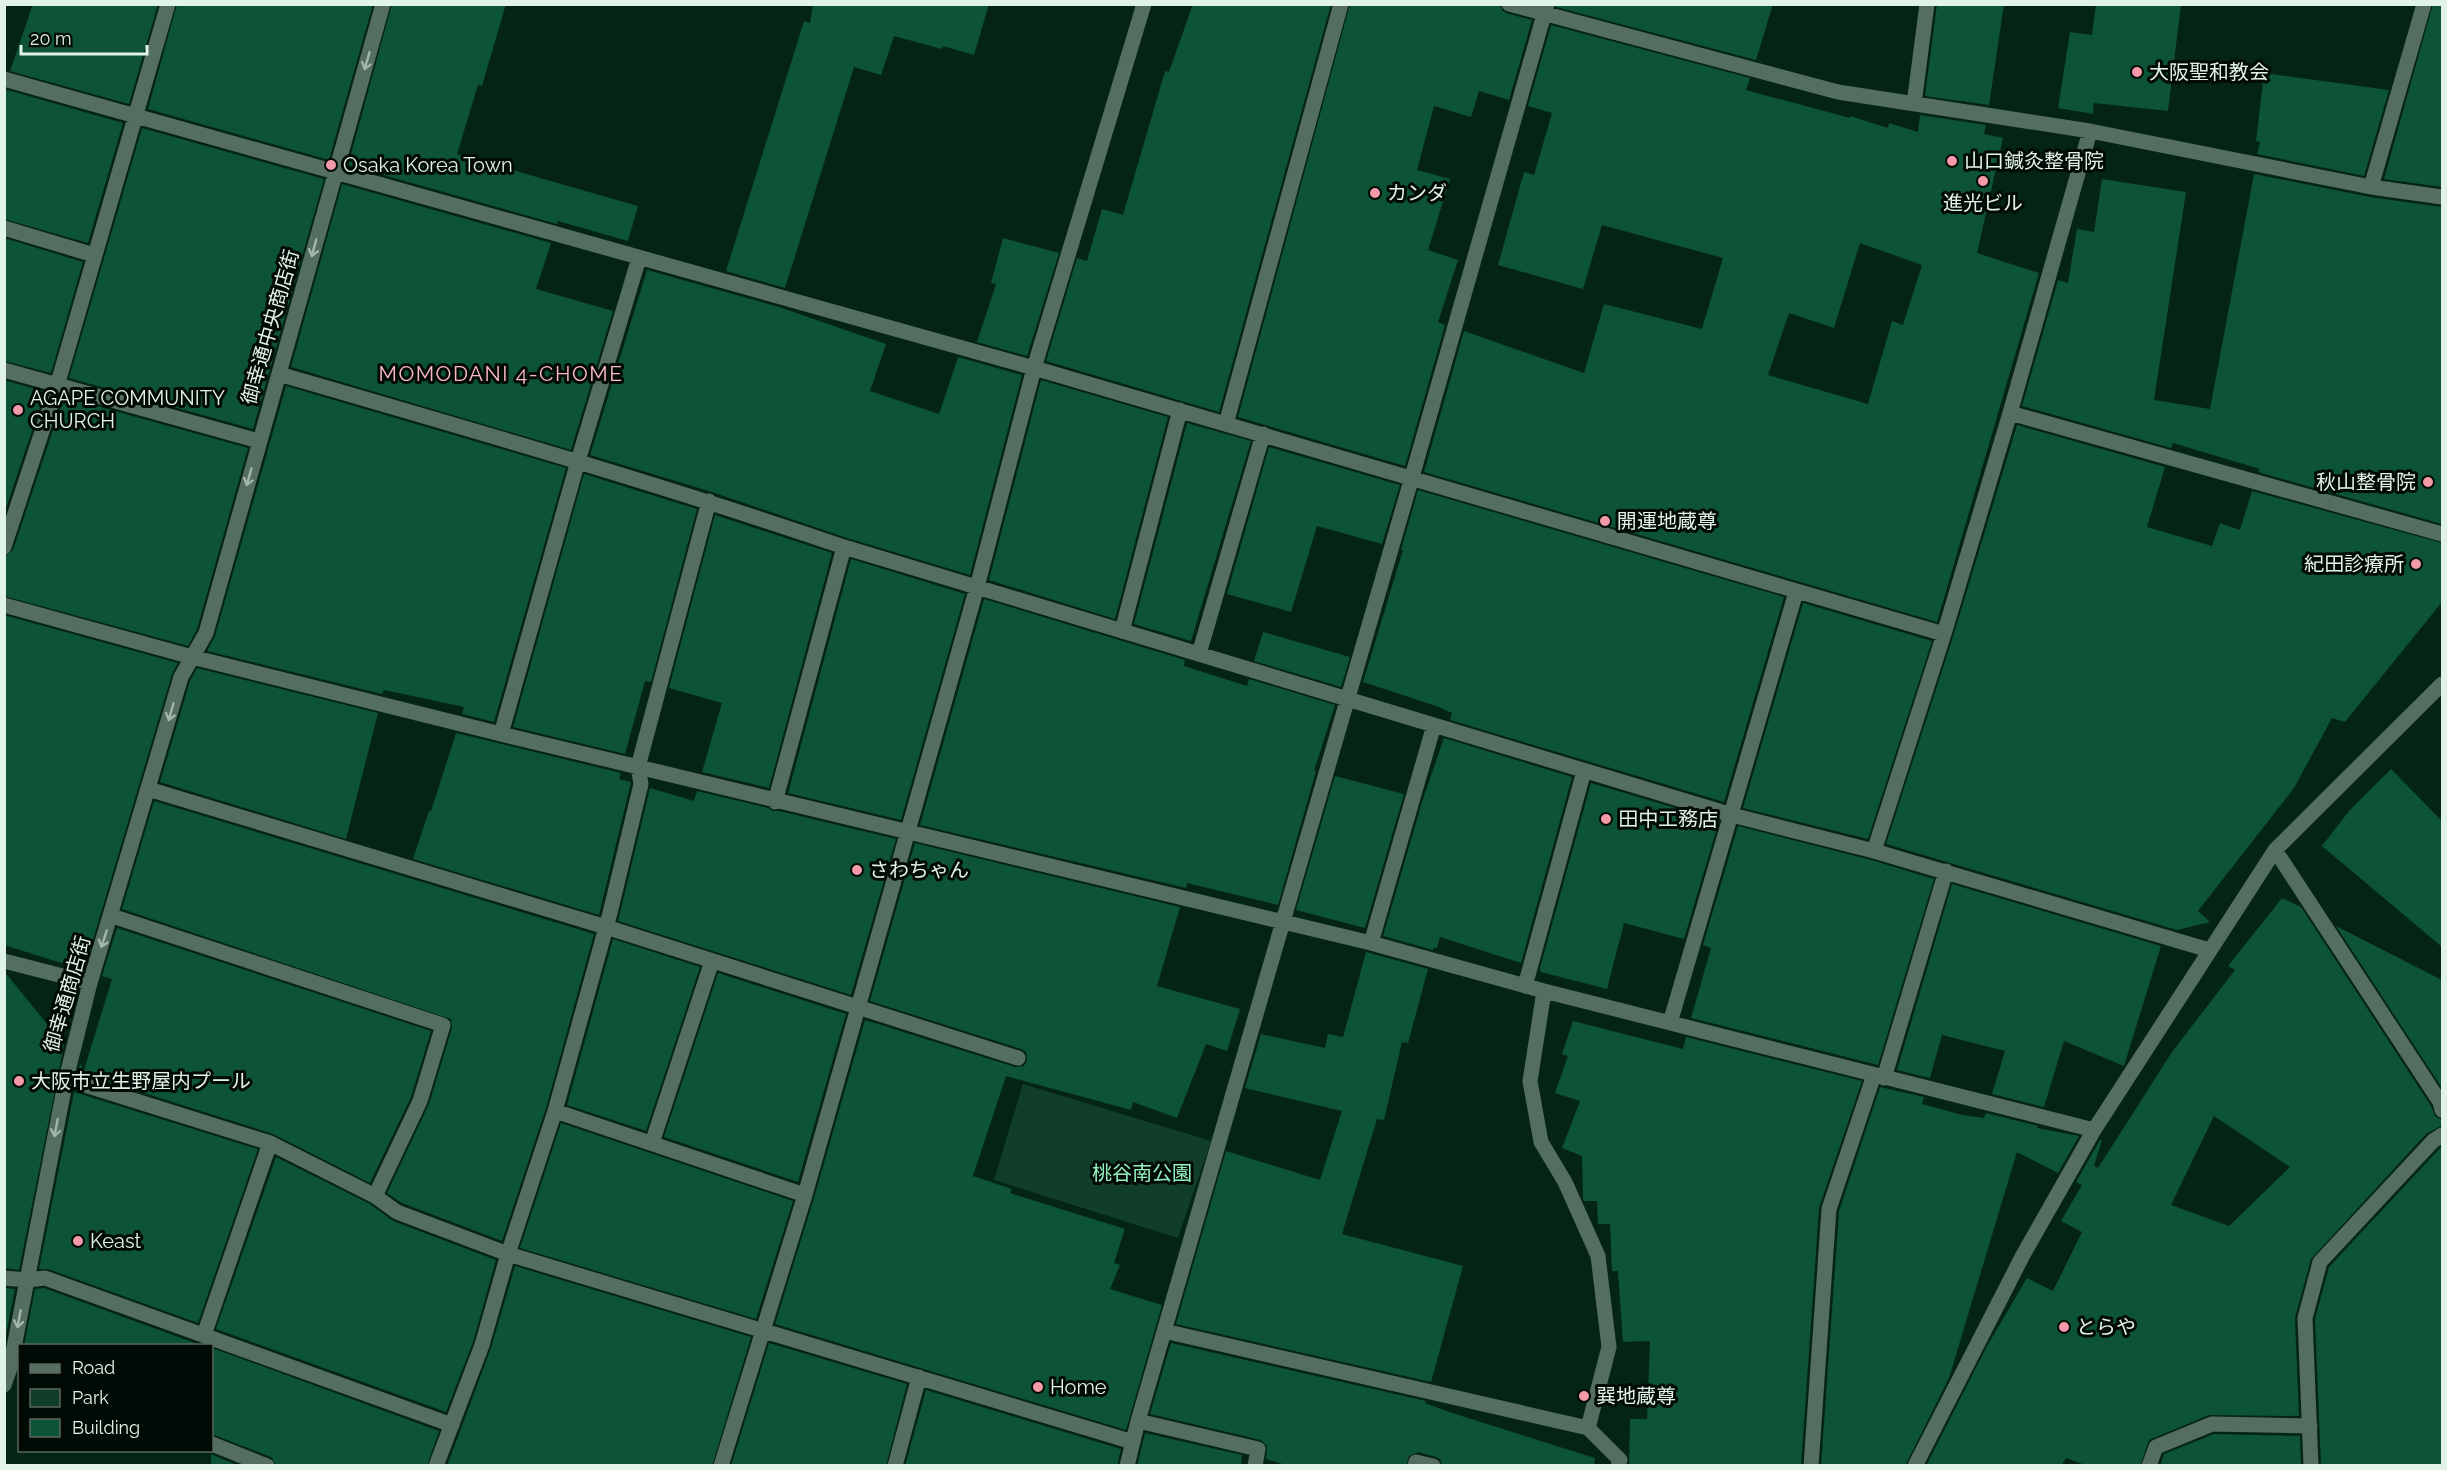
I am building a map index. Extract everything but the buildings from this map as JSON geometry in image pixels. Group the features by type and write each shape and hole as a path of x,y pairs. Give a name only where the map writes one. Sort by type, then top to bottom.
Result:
{"street":[{"path":"4,548 57,386 168,4"},
{"name":"御幸通中央商店街","path":"192,657 206,633 383,4"},
{"path":"721,1466 805,1195 977,587 1034,368 1144,4"},
{"path":"1226,424 1341,4"},
{"path":"1509,4 1546,10 1838,92 2090,131 2371,187 2442,197"},
{"path":"1914,104 1927,4"},
{"path":"2371,187 2424,4"},
{"path":"1127,1466 1138,1421 1546,10"},
{"path":"4,79 1034,368 1944,634"},
{"path":"1874,851 1944,634 2090,131"},
{"path":"4,228 94,255"},
{"path":"501,734 639,258"},
{"path":"4,370 259,441"},
{"path":"279,374 579,461 709,501 844,547 1584,771 1732,815 1946,871 2209,950"},
{"path":"1122,631 1180,410"},
{"path":"2010,413 2442,534"},
{"path":"1199,654 1263,434"},
{"path":"436,1466 482,1345 508,1254 555,1111 606,927 641,784 638,767 709,501"},
{"path":"775,802 844,547"},
{"path":"1670,1023 1796,592"},
{"path":"4,605 192,657 775,802 1371,943 1544,991 2094,1130"},
{"name":"御幸通商店街","path":"18,1344 27,1280 66,1078 90,983 181,677 192,657"},
{"path":"1915,1466 2023,1255 2094,1130 2275,850 2442,684"},
{"path":"1371,943 1434,725"},
{"path":"1525,986 1584,771"},
{"path":"148,789 606,927 1018,1058"},
{"path":"2275,850 2440,1102 2442,1110"},
{"path":"1811,1466 1829,1209 1879,1076 1946,871"},
{"path":"112,915 443,1026 420,1101 375,1196"},
{"path":"652,1143 712,961"},
{"path":"4,962 90,983"},
{"path":"1544,991 1530,1081 1535,1112 1541,1142 1566,1182 1598,1256 1609,1347 1588,1428"},
{"path":"66,1078 270,1143 375,1196 397,1212 508,1254 761,1332 1133,1442"},
{"path":"555,1111 805,1195"},
{"path":"2311,1466 2305,1318 2320,1262 2433,1141 2442,1135"},
{"path":"204,1335 270,1143"},
{"path":"4,1278 27,1280 45,1278 452,1425"},
{"path":"1164,1331 1588,1428 1620,1460 1618,1466"},
{"name":"御幸通商店街","path":"4,1385 15,1370 18,1348"},
{"path":"895,1466 919,1377"},
{"path":"1138,1421 1258,1449 1255,1466"},
{"path":"2149,1466 2156,1447 2212,1424 2310,1426"},
{"path":"213,1444 267,1466"},
{"path":"1416,1466 1416,1462 1433,1466"}],"green space":[{"name":"桃谷南公園","path":"1023,1084 1211,1141 1178,1238 994,1180"}],"place":[{"name":"大阪聖和教会","path":"2137,72"},
{"name":"山口鍼灸整骨院","path":"1952,161"},
{"name":"Osaka Korea Town","path":"331,165"},
{"name":"進光ビル","path":"1983,181"},
{"name":"カンダ","path":"1375,193"},
{"name":"AGAPE COMMUNITY CHURCH","path":"18,410"},
{"name":"秋山整骨院","path":"2428,482"},
{"name":"開運地蔵尊","path":"1605,521"},
{"name":"紀田診療所","path":"2416,564"},
{"name":"田中工務店","path":"1606,819"},
{"name":"さわちゃん","path":"857,870"},
{"name":"大阪市立生野屋内プール","path":"19,1081"},
{"name":"Keast","path":"78,1241"},
{"name":"とらや","path":"2064,1327"},
{"name":"Home","path":"1038,1387"},
{"name":"巽地蔵尊","path":"1584,1396"}],"district":[{"name":"MOMODANI 4-CHOME","path":"501,373"}]}
